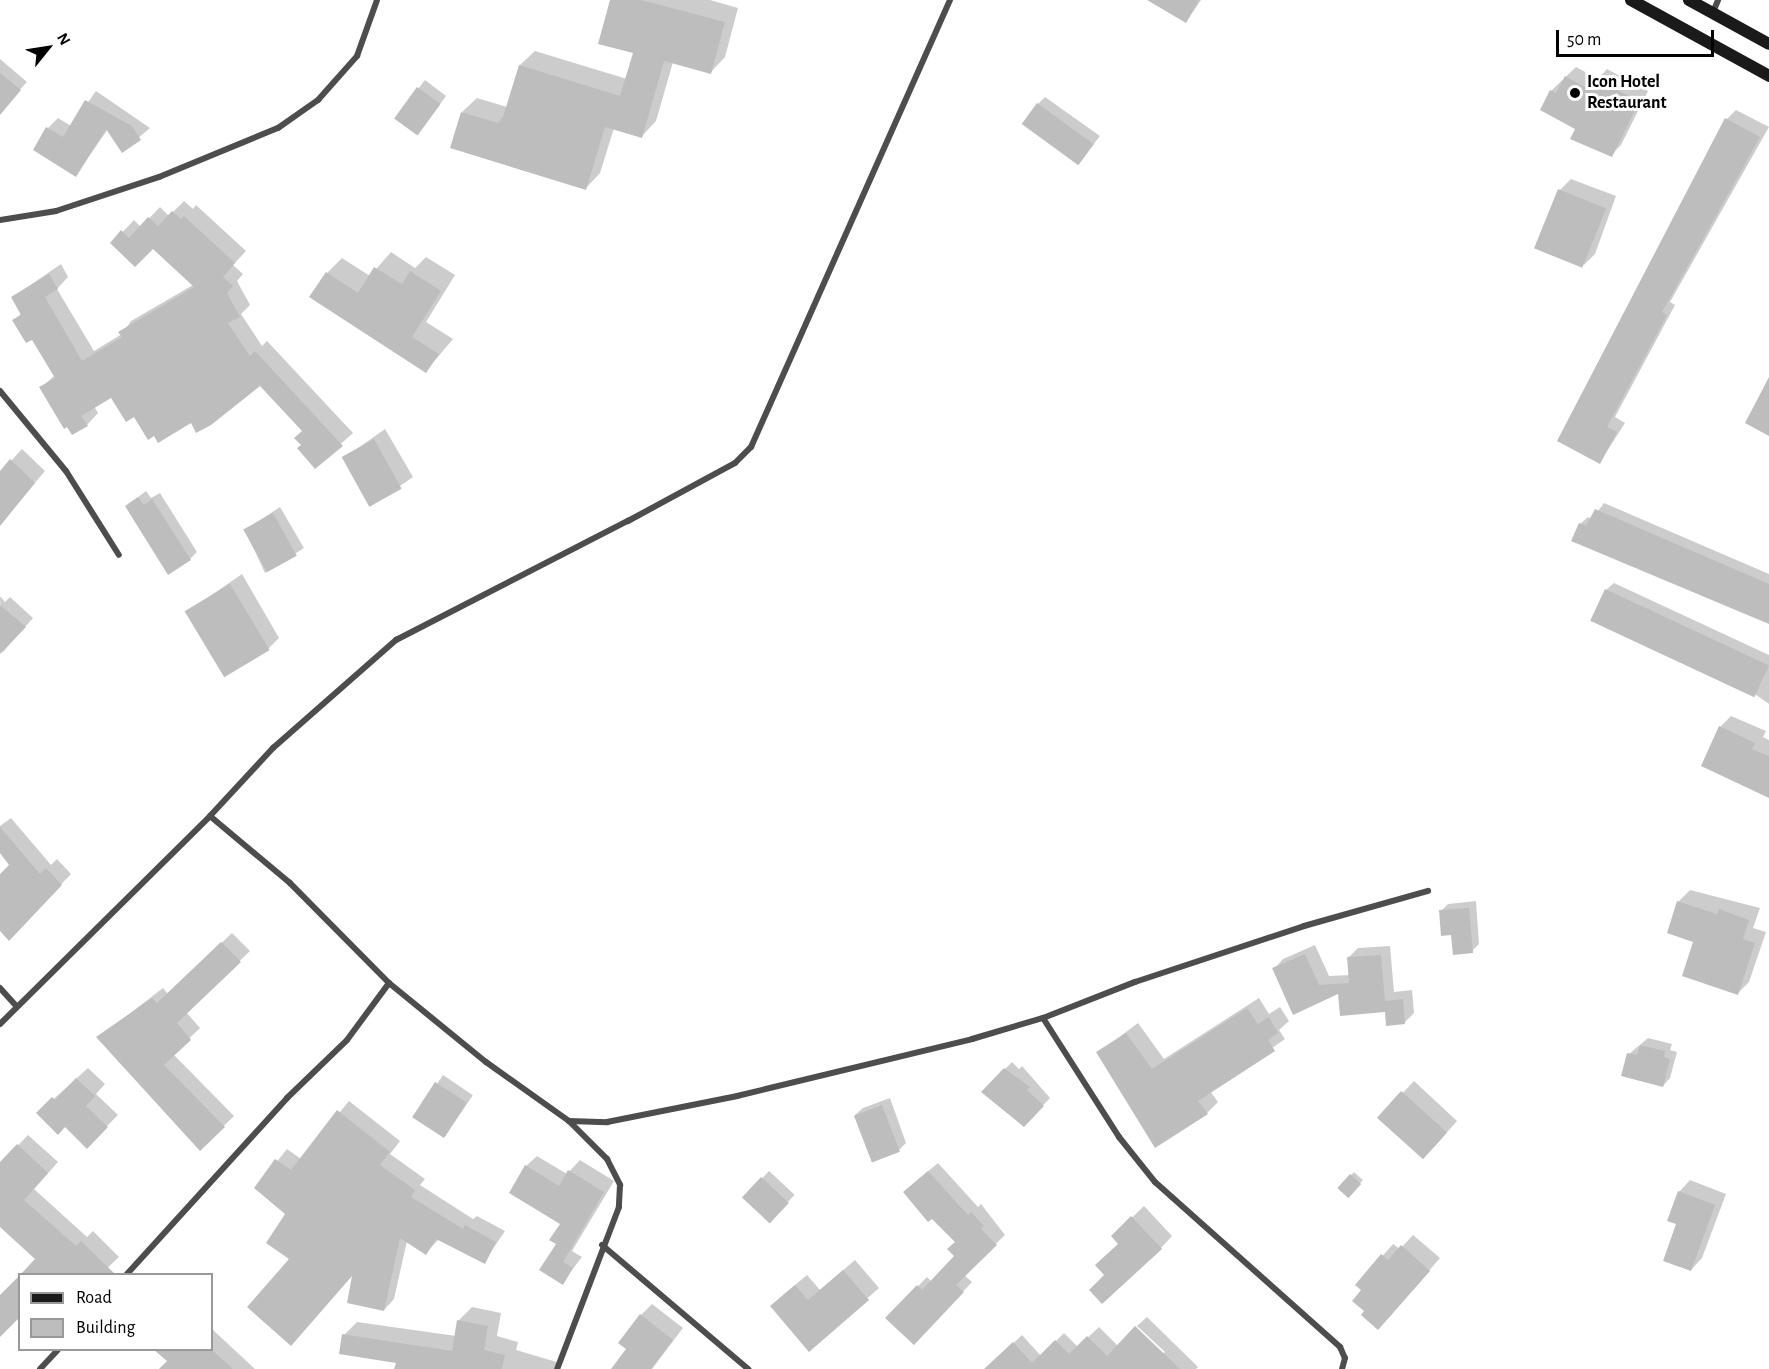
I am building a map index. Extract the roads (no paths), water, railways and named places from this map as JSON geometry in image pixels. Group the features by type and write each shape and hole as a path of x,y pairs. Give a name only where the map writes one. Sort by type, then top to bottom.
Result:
{"street":[{"path":"0,220 66,208 159,177 278,128 318,100 357,56 377,0"},
{"path":"0,1024 210,816 273,748 396,640 677,495 735,463 751,447 950,0"},
{"path":"1631,0 1769,75"},
{"path":"1689,0 1769,44"},
{"path":"1712,13 1718,0"},
{"path":"0,392 66,471 119,555"},
{"path":"210,816 290,884 389,983 486,1062 569,1122 607,1159 620,1185 619,1207 602,1245 557,1369"},
{"path":"569,1122 607,1122 737,1096 872,1065 1043,1018 1135,982 1428,891"},
{"path":"129,1273 287,1098 347,1040 389,983"},
{"path":"0,988 16,1006"},
{"path":"1043,1018 1119,1137 1155,1182 1340,1347 1345,1358 1342,1369"},
{"path":"602,1245 748,1369"},
{"path":"40,1369 57,1351"}],"place":[{"name":"Icon Hotel Restaurant","path":"1575,93"}]}
